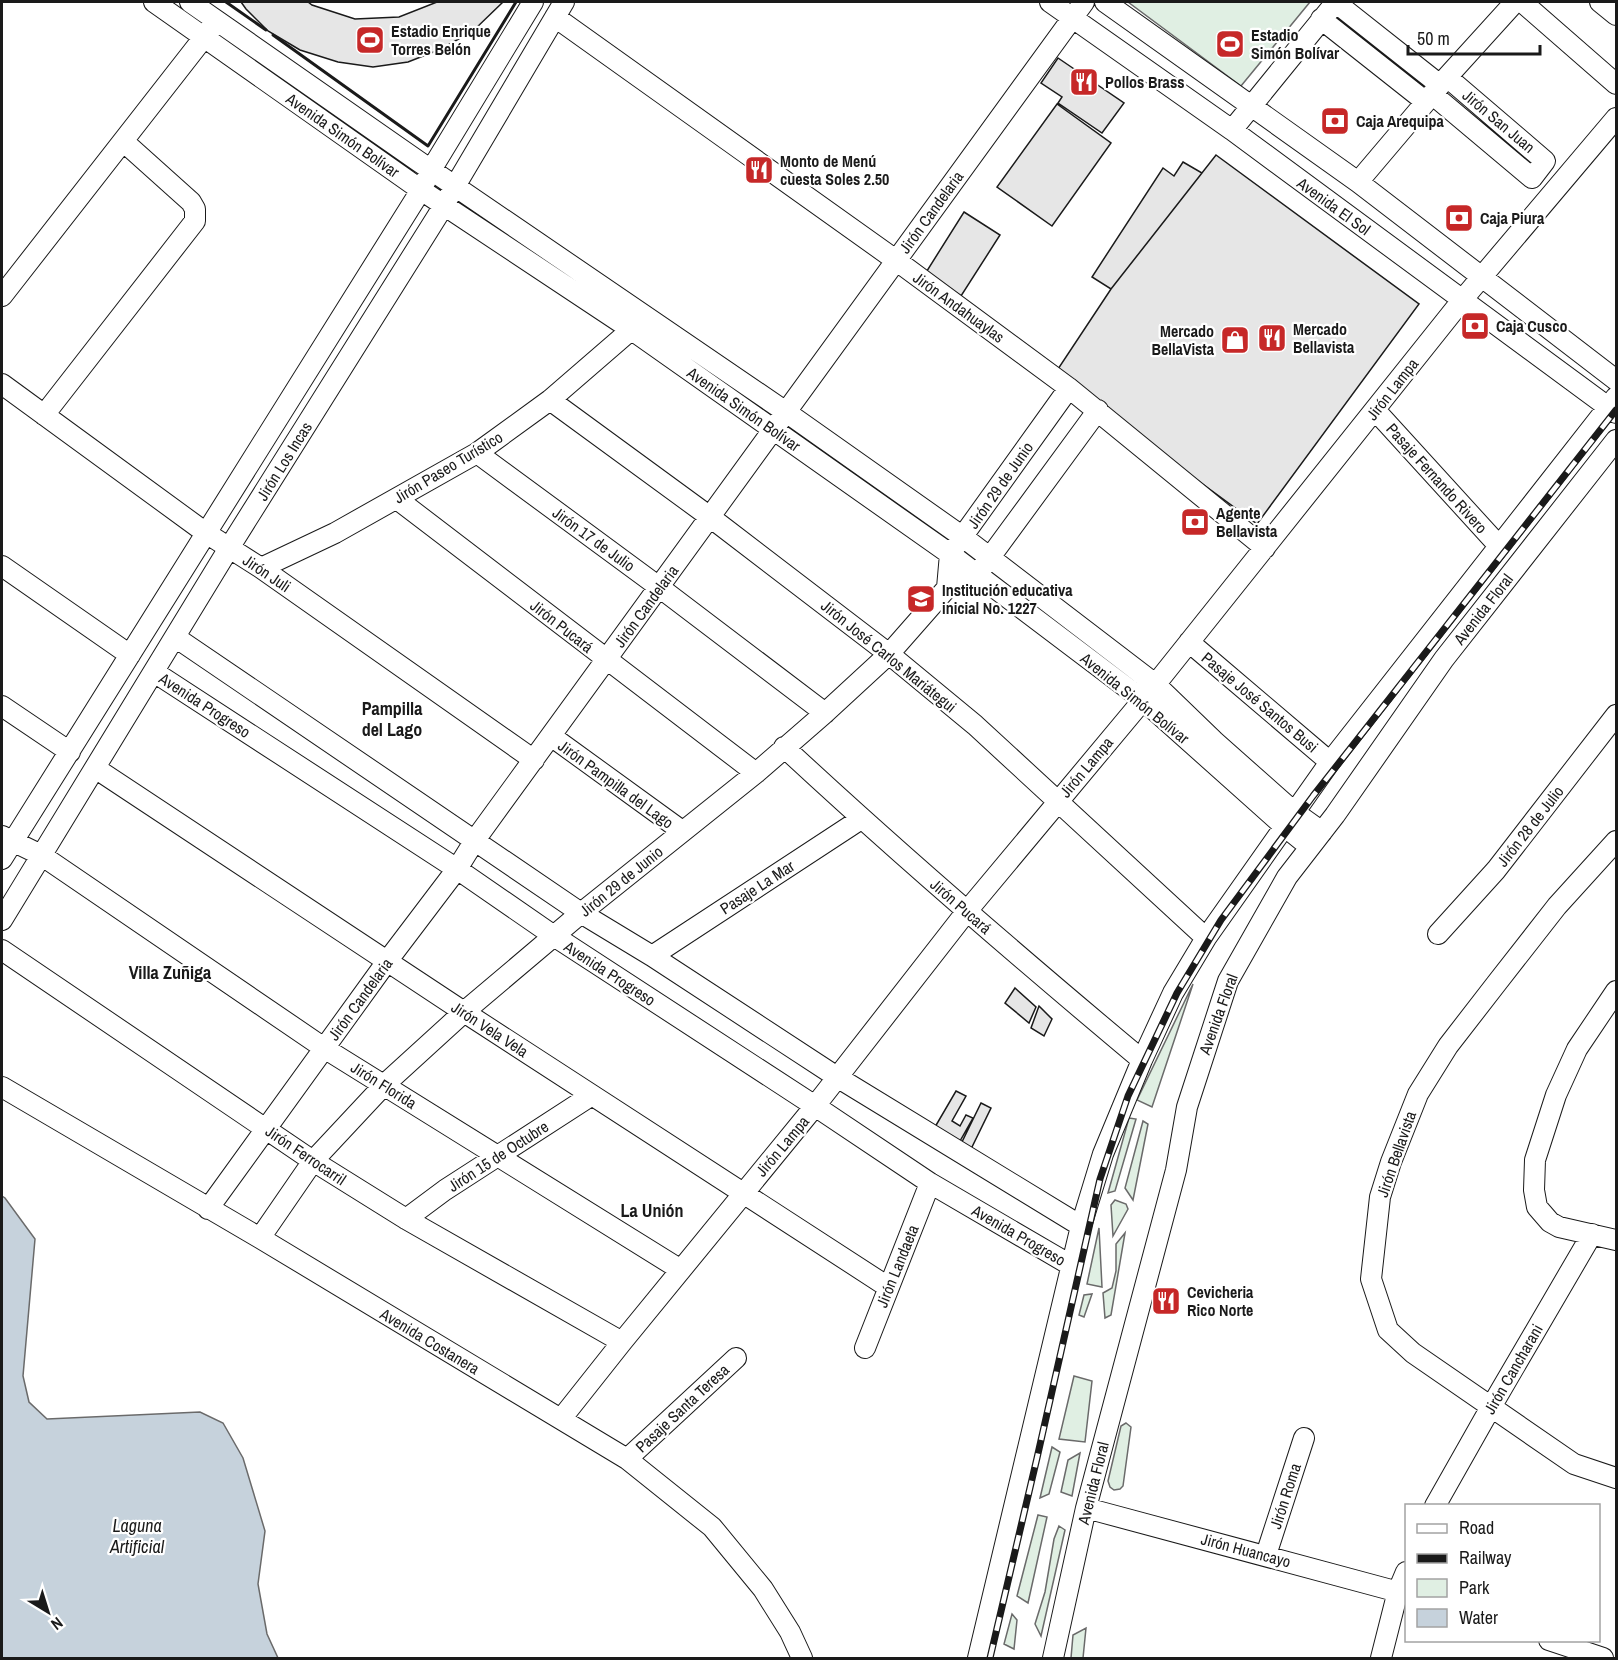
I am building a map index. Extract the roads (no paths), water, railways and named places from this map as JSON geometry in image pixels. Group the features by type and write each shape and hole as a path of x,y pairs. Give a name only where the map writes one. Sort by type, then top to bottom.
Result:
{"street":[{"name":"Avenida Simón Bolívar","path":"154,2 421,190 786,412 963,537 1155,684 1289,819 1310,848"},
{"name":"Avenida Simón Bolívar","path":"190,2 454,186 639,323 773,429 950,554 1143,700 1289,819 1322,832"},
{"name":"Jirón Los Incas","path":"5,846 70,752 421,190 533,2"},
{"name":"Avenida El Sol","path":"1050,2 1078,9 1232,130 1614,406"},
{"name":"Avenida El Sol","path":"1105,2 1358,182 1617,380"},
{"path":"1232,130 1336,2"},
{"name":"Jirón San Juan","path":"1321,19 1436,89 1545,161 1532,178 1436,89 1336,2"},
{"path":"1600,2 1617,15"},
{"path":"1358,182 1436,89 1513,3 1617,84"},
{"name":"Jirón Los Incas","path":"2,920 229,548 444,205 559,9"},
{"name":"Jirón Andahuaylas","path":"559,9 1098,410 1265,548"},
{"name":"Jirón Candelaria","path":"208,1209 388,960 457,869 475,840 1078,9"},
{"path":"2,296 217,20"},
{"name":"Jirón Lampa","path":"561,1419 815,1106 967,911 1143,700 1463,299 1617,118"},
{"path":"44,415 195,221 195,208 191,202 123,141"},
{"name":"Jirón Paseo Turístico","path":"261,568 335,533 477,453 550,400 639,323"},
{"name":"Jirón Juli","path":"2,384 206,533 261,568 534,760"},
{"name":"Jirón 29 de Junio","path":"950,554 1069,388"},
{"name":"Jirón José Carlos Mariátegui","path":"550,400 710,517 889,654 975,725 1206,938"},
{"name":"Avenida Floral","path":"978,1659 1081,1226 1103,1154 1173,993 1206,938 1330,762 1499,546 1614,406"},
{"name":"Jirón 29 de Junio","path":"260,1238 313,1161 384,1085 464,1012 581,913 756,773 825,713 889,654 946,588 977,575 1098,410"},
{"name":"Pasaje Fernando Rivero","path":"1375,410 1499,546"},
{"name":"Avenida Floral","path":"1053,1659 1086,1508 1176,1170 1187,1107 1228,981 1287,877 1322,832 1444,659 1617,440"},
{"name":"Jirón 17 de Julio","path":"477,453 825,713"},
{"name":"Jirón Pucará","path":"397,499 756,773"},
{"path":"946,588 950,554"},
{"path":"2,566 130,655"},
{"path":"175,638 581,913 652,956 837,1077 1081,1226"},
{"name":"Pasaje José Santos Busi","path":"1189,642 1330,762"},
{"name":"Avenida Progreso","path":"154,672 457,869 554,936 930,1184 1072,1266"},
{"path":"2,706 70,752"},
{"name":"Jirón 28 de Julio","path":"1438,934 1496,870 1617,715"},
{"name":"Jirón Pampilla del Lago","path":"551,736 682,831"},
{"name":"Jirón Pucará","path":"784,747 861,819 1142,1060"},
{"name":"Jirón Vela Vela","path":"95,768 464,1012 888,1287"},
{"name":"Pasaje La Mar","path":"652,956 861,819"},
{"name":"Jirón Bellavista","path":"1617,841 1557,906 1448,1046 1418,1094 1390,1162 1380,1197 1371,1279 1388,1330 1413,1353 1574,1464 1617,1479"},
{"name":"Jirón Florida","path":"5,846 41,855 324,1048 681,1270"},
{"name":"Jirón Ferrocarril","path":"2,950 313,1161 406,1219 622,1342"},
{"path":"1617,991 1577,1049 1556,1095 1535,1160 1534,1200 1542,1214 1567,1231 1617,1240"},
{"name":"Avenida Costanera","path":"2,1087 260,1238 627,1459 712,1527 763,1588 802,1659"},
{"name":"Jirón 15 de Octubre","path":"406,1219 445,1190 592,1095"},
{"name":"Jirón Landaeta","path":"865,1348 930,1184"},
{"name":"Jirón Cancharani","path":"1436,1504 1592,1234"},
{"name":"Pasaje Santa Teresa","path":"627,1459 736,1358"},
{"name":"Jirón Roma","path":"1266,1555 1304,1438"},
{"name":"Jirón Huancayo","path":"1086,1508 1402,1592"},
{"path":"1381,1659 1402,1592"},
{"path":"1552,1642 1603,1659"}],"water":[{"name":"Laguna Artificial","path":"2,1196 35,1239 23,1376 29,1402 47,1419 200,1412 223,1423 243,1458 265,1531 258,1584 267,1634 278,1658 2,1658"}],"railway":[{"path":"990,1658 1100,1179 1128,1096 1177,993 1221,920 1313,796 1616,410"}],"place":[{"name":"Estadio Enrique Torres Belón","path":"370,40"},
{"name":"Estadio Simón Bolívar","path":"1230,44"},
{"name":"Pollos Brass","path":"1084,82"},
{"name":"Caja Arequipa","path":"1335,121"},
{"name":"Monto de Menú cuesta Soles 2.50","path":"759,170"},
{"name":"Caja Piura","path":"1459,218"},
{"name":"Caja Cusco","path":"1475,326"},
{"name":"Mercado Bellavista","path":"1272,338"},
{"name":"Mercado BellaVista","path":"1235,340"},
{"name":"Agente Bellavista","path":"1195,522"},
{"name":"Institución educativa inicial No. 1227","path":"921,599"},
{"name":"Cevicheria Rico Norte","path":"1166,1301"}],"district":[{"name":"Pampilla del Lago","path":"392,719"},
{"name":"Villa Zuñiga","path":"170,973"},
{"name":"La Unión","path":"652,1211"}]}
